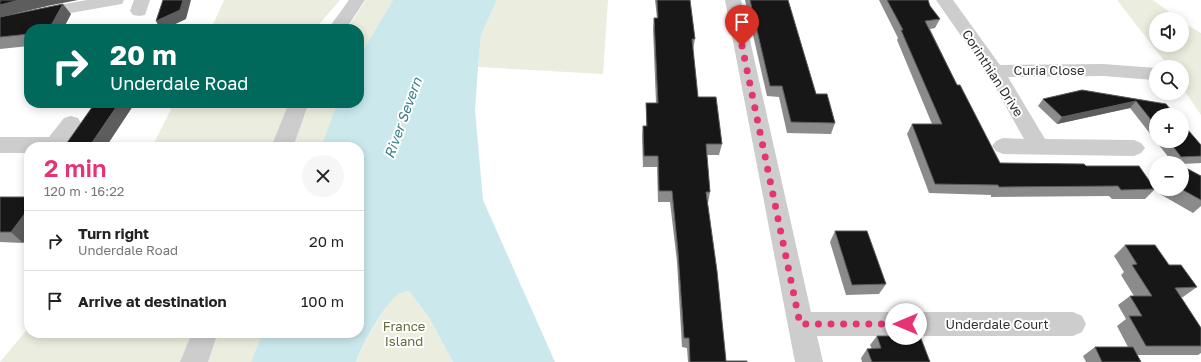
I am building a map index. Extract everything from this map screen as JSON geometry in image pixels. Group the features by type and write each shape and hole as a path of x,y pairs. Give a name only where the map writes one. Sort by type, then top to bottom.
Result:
{"street":[{"path":"0,24 47,12 116,0"},
{"path":"340,24 356,0"},
{"path":"733,0 808,362"},
{"name":"Corinthian Drive","path":"944,0 995,71 1039,147"},
{"name":"Curia Close","path":"1095,53 1103,70"},
{"name":"Curia Close","path":"995,71 1103,70 1149,74"},
{"path":"284,142 297,108"},
{"path":"56,142 71,123"},
{"path":"0,145 24,145"},
{"path":"1003,146 1134,148"},
{"name":"Underdale Court","path":"800,324 1073,324"},
{"path":"194,362 204,338"}],"green space":[{"path":"224,0 340,0 319,24 213,24"},
{"path":"366,0 393,0 364,49 364,24 350,24"},
{"path":"497,0 608,0 603,74 478,67 481,35"},
{"path":"1117,0 1153,0 1169,12 1149,12 1149,41"},
{"path":"1189,26 1201,33 1201,115 1189,97 1189,60 1164,60 1157,52 1189,52"},
{"path":"172,108 289,108 273,142 154,142"},
{"path":"308,108 335,108 323,142 294,142"},
{"name":"France Island","path":"409,291 428,316 453,362 356,362 363,346 386,307 398,293"},
{"path":"24,333 24,338 194,338 185,362 0,362"},
{"path":"217,338 260,338 251,362 207,362"}],"water":[{"name":"River Severn","path":"393,0 497,0 481,35 478,67 475,110 483,200 555,362 453,362 428,316 409,291 398,294 379,317 356,362 251,362 260,338 364,338 364,142 323,142 335,108 364,108 364,49"}],"building":[{"path":"0,0 19,0 0,5"},
{"path":"163,0 183,0 180,10 156,21"},
{"path":"657,0 690,0 695,39 692,39 698,97 716,97 722,144 706,144 710,192 706,192 717,271 726,361 747,362 690,362 689,338 684,338 672,191 659,191 658,156 644,156 643,126 647,126 646,103 658,103 654,18 658,18"},
{"path":"750,0 788,0 816,94 827,94 835,123 791,122 782,86 770,86"},
{"path":"887,0 928,0 930,6 940,19 925,21 957,85 960,85 1000,163 1139,166 1149,180 1149,189 1121,190 1118,186 999,187 998,185 935,184 912,124 942,124 901,30 903,30"},
{"path":"63,4 52,24 24,24 24,35 0,37 0,17"},
{"path":"1082,90 1166,104 1169,108 1149,108 1149,117 1136,101 1062,117 1043,99"},
{"path":"91,108 116,108 92,142 68,142"},
{"path":"1189,131 1201,145 1201,156 1180,156 1174,148 1189,148"},
{"path":"1189,170 1201,176 1201,200 1189,193"},
{"path":"0,197 24,197 24,215 11,232 0,232"},
{"path":"835,231 867,231 886,284 852,285"},
{"path":"1125,245 1155,245 1169,265 1181,265 1197,287 1175,288 1201,328 1201,346 1146,346 1129,316 1142,316 1130,296 1152,296 1132,265 1137,264"},
{"path":"895,328 917,328 930,362 872,362 867,349 881,348 877,336 898,336"},
{"path":"1095,347 1133,347 1141,362 1102,362"}],"route":[{"path":"742,46 800,324 906,324"}]}
